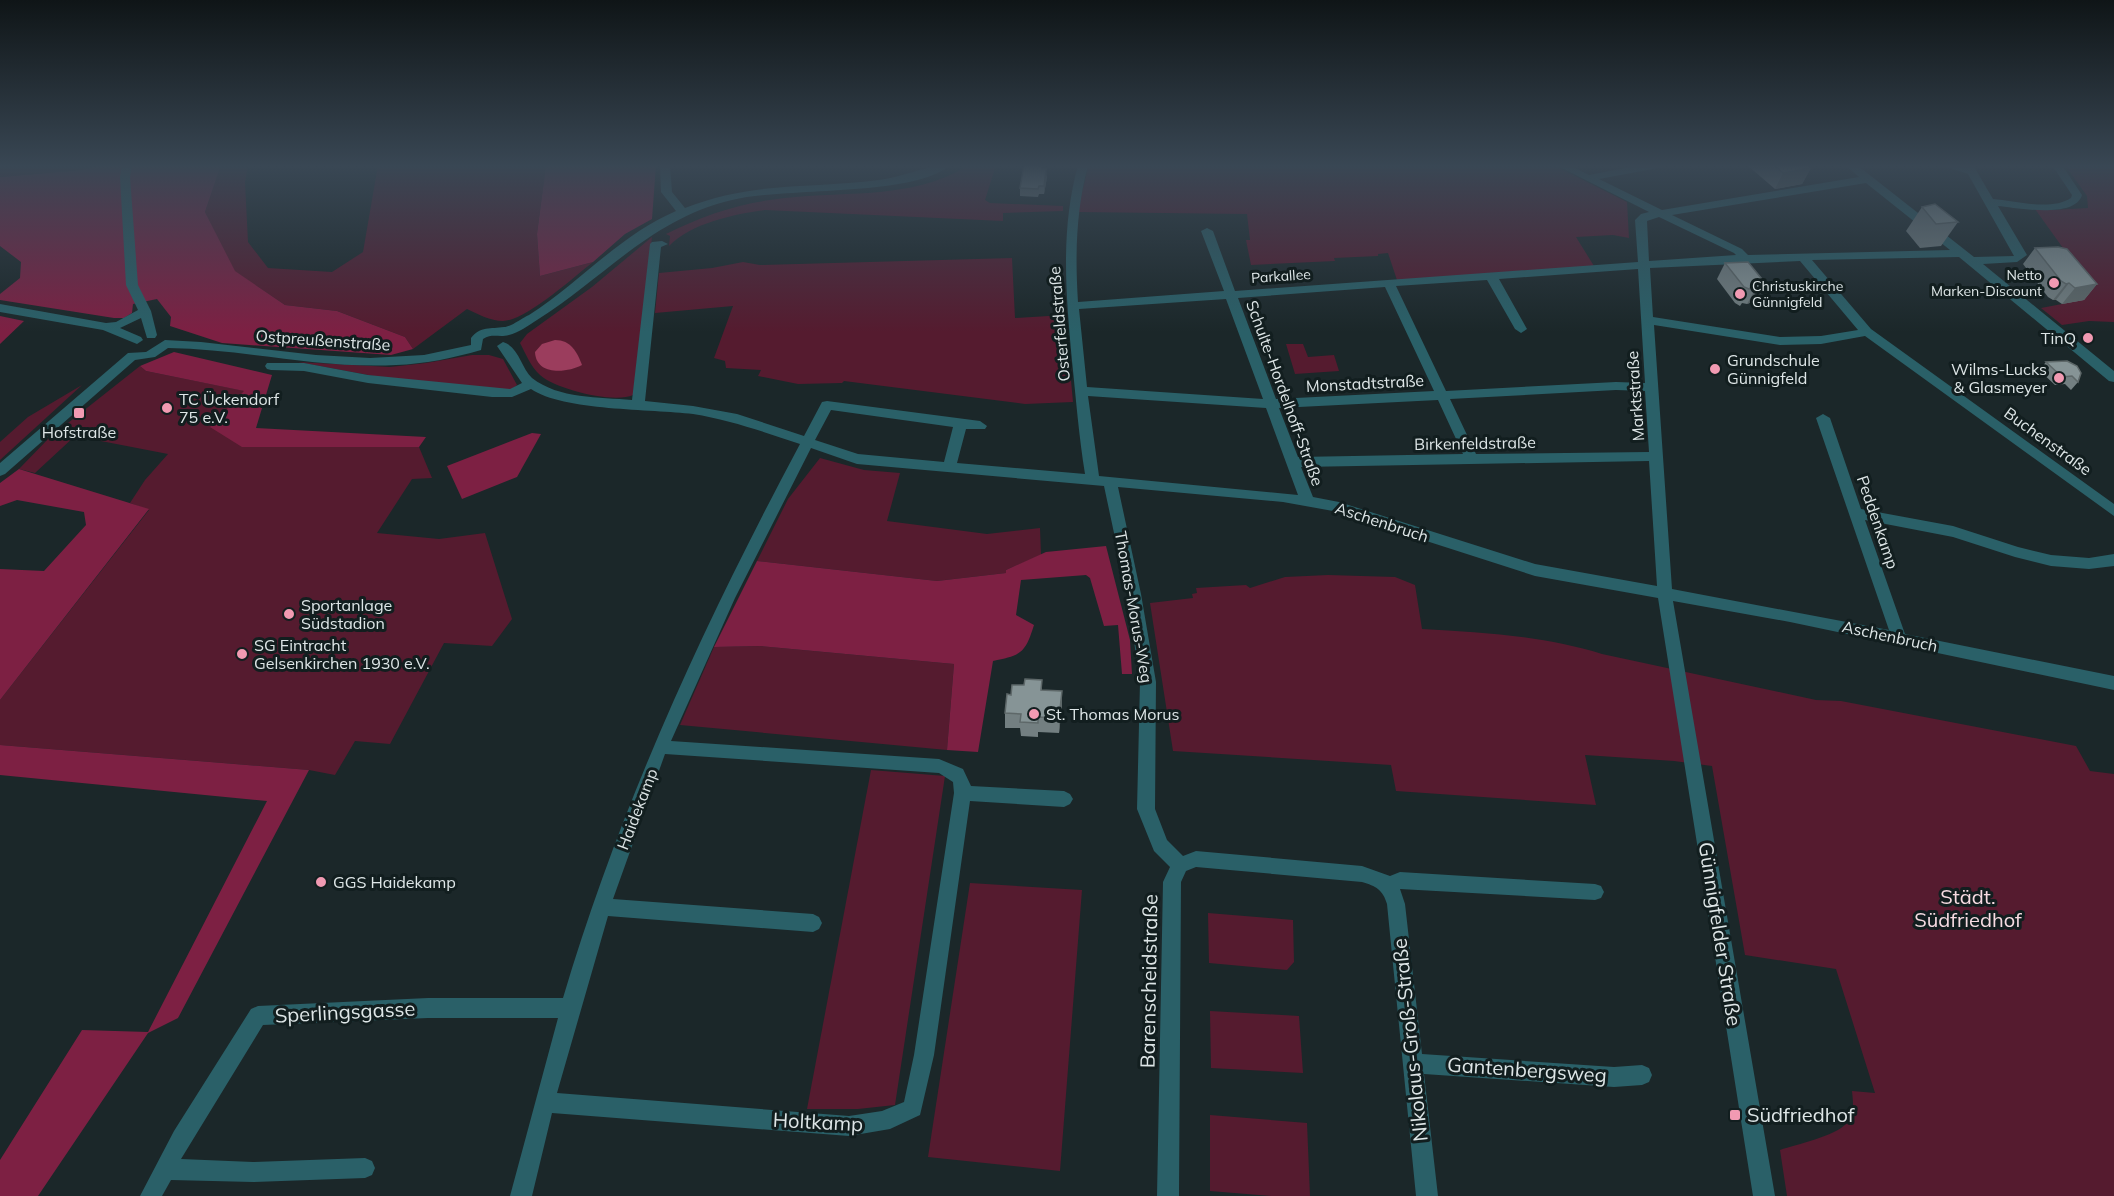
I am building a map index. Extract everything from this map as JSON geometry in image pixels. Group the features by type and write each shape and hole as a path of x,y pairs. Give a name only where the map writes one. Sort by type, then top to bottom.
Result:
{"street":[{"path":"128,221 132,285 145,311 151,335"},
{"path":"504,339 641,234 666,221"},
{"name":"Osterfeldstraße","path":"1070,221 1072,306 1093,482"},
{"name":"Marktstraße","path":"1641,221 1665,593"},
{"path":"1677,221 1738,251 1744,258"},
{"path":"1921,221 2114,378"},
{"path":"1972,261 2018,259 2021,255 2001,221"},
{"name":"Schulte-Hordelhoff-Straße","path":"1207,231 1295,462 1307,500"},
{"path":"638,405 656,244 662,244"},
{"name":"Parkallee","path":"1072,306 1744,258 1962,253"},
{"name":"Buchenstraße","path":"1802,256 1867,332 2114,511"},
{"path":"1491,276 1521,329"},
{"path":"1389,283 1472,459"},
{"path":"0,308 106,327 137,340"},
{"path":"106,327 119,325 145,311"},
{"path":"1646,320 1780,341 1821,340 1867,332"},
{"path":"477,347 477,338 496,330 504,339 530,384 544,392 575,399 729,417 857,459 1093,482"},
{"path":"0,471 132,356 154,353 165,344 165,338 151,335 137,340 128,351 132,356"},
{"name":"Ostpreußenstraße","path":"165,344 193,344 309,358 379,362 426,359 477,347 488,351 504,339"},
{"name":"Ostpreußenstraße","path":"271,366 304,367 377,380 492,393 512,393 530,384"},
{"name":"Monstadtstraße","path":"1081,391 1272,404 1616,386 1651,387"},
{"path":"807,443 827,405 980,426"},
{"name":"Peddenkamp","path":"1824,418 1899,638"},
{"path":"949,469 960,424"},
{"name":"Haidekamp","path":"521,1196 569,1008 641,795 695,669 807,443"},
{"name":"Birkenfeldstraße","path":"1295,462 1646,456 1656,458"},
{"name":"Aschenbruch","path":"1093,482 1307,500 1334,506 1524,568 1899,638 2114,683"},
{"name":"Thomas-Morus-Weg","path":"1110,483 1134,594 1148,682 1146,809 1160,845 1180,865"},
{"path":"1855,513 1919,522 2044,559 2079,564 2114,560"},
{"name":"Günnigfelder Straße","path":"1665,593 1764,1196"},
{"path":"662,747 939,766 960,775 963,782 963,793 1064,799"},
{"name":"Holtkamp","path":"544,1102 849,1126 876,1124 901,1116 913,1108 924,1055 963,793"},
{"path":"1180,865 1196,859 1326,869 1362,874 1380,879 1389,885 1400,880 1595,892"},
{"name":"Barenscheidstraße","path":"1168,1196 1172,882 1180,865"},
{"name":"Nikolaus-Groß-Straße","path":"1389,885 1396,904 1427,1196"},
{"path":"602,907 813,923"},
{"name":"Sperlingsgasse","path":"151,1196 181,1138 258,1016 420,1008 569,1008"},
{"name":"Gantenbergsweg","path":"1412,1063 1614,1077 1642,1075"},
{"path":"165,1169 253,1172 365,1168"}],"green space":[{"path":"209,221 247,221 248,242 268,268 332,272 363,252 368,221 539,221 537,234 540,276 593,262 524,314 498,321 467,309 413,349 405,337 337,311 285,305 234,271"},
{"path":"715,221 689,231 669,246 670,236 666,234 691,222"},
{"path":"1248,221 1628,221 1629,238 1613,235 1576,237 1594,266 1397,280 1388,253 1378,254 1378,256 1334,258 1335,261 1251,265 1246,240 1250,240"},
{"path":"2043,221 2114,221 2114,322 2089,321 2062,325 2041,308 2062,304 2068,255"},
{"path":"652,237 633,395 613,398 585,394 558,385 540,375 531,364 520,343 527,334 592,287"},
{"path":"1012,258 1015,318 1065,315 1073,402 1025,404 844,381 842,383 798,384 758,376 761,370 726,368 725,361 714,358 733,306 655,313 659,273 712,268 743,262 760,265"},
{"path":"1286,344 1303,344 1308,357 1334,355 1339,371 1295,374"},
{"path":"472,355 489,355 503,359 517,385 511,390 379,377 298,362 390,367"},
{"name":"Sportanlage Südstadion","path":"140,366 146,371 245,391 242,447 419,447 432,478 412,479 377,533 439,539 485,533 512,619 492,646 444,643 390,744 355,741 335,775 309,770 0,745 0,700 149,510 130,503 145,480 168,454 75,436 35,473 19,469 49,438"},
{"path":"82,385 0,460 0,442 28,417"},
{"path":"820,458 864,470 900,473 887,521 987,534 1040,528 1041,555 1006,570 1006,573 937,581 757,561 788,499"},
{"name":"Städt. Südfriedhof","path":"1328,575 1395,577 1415,585 1422,629 1490,633 1558,643 1816,700 1841,701 2076,746 2090,771 2114,774 2114,1196 1787,1196 1780,1150 1825,1136 1841,1128 1850,1120 1853,1108 1852,1091 1875,1093 1836,969 1745,955 1712,766 1585,755 1596,805 1396,791 1391,765 1173,751 1150,603 1193,598 1192,594 1197,593 1196,588 1246,585 1250,588 1285,577"},
{"path":"760,646 954,664 947,750 680,725 714,647"},
{"path":"871,770 945,776 895,1105 858,1109 807,1109"},
{"path":"970,883 1082,890 1060,1171 928,1157"},
{"path":"1208,913 1293,920 1294,962 1287,970 1209,963"},
{"path":"1210,1011 1299,1016 1303,1073 1211,1068"},
{"path":"1210,1115 1307,1123 1310,1196 1271,1196 1210,1191"}],"shaded area":[{"path":"0,221 209,221 235,271 285,305 337,311 405,337 413,349 391,355 222,343 170,326 171,317 157,299 133,304 132,313 124,318 0,300 0,294 20,278 21,262 0,246"},
{"path":"539,221 649,221 625,234 593,262 540,276 537,234"},
{"path":"0,316 24,321 0,344"},
{"path":"555,340 569,344 582,365 568,370 553,371 541,365 535,352 542,344"},
{"path":"174,352 272,375 256,428 426,437 419,447 242,447 210,427 244,391 146,371 140,366"},
{"path":"532,433 541,434 517,477 462,499 447,466"},
{"path":"19,469 149,509 0,700 0,569 44,571 86,525 84,512 17,500 0,506 0,483"},
{"path":"1106,546 1130,640 1132,674 1122,674 1118,625 1104,626 1090,578 1086,575 1021,580 1016,615 1034,625 1028,642 1021,652 993,661 978,752 947,750 954,664 760,646 714,647 757,561 937,581 1006,573 1006,570 1046,552"},
{"path":"0,745 309,770 178,1018 148,1033 38,1196 0,1196 0,1160 82,1030 148,1032 267,801 0,775"}],"building":[{"path":"1933,221 1958,222 1936,224"},
{"path":"2035,248 2067,249 2097,284 2075,288 2069,283 2066,284 2061,281"},
{"path":"1748,262 1766,284 1749,289 1744,287 1725,263"},
{"path":"2067,361 2077,366 2081,373 2078,382 2072,376 2062,377 2046,362"},
{"path":"1025,679 1042,680 1041,690 1062,691 1059,718 1038,717 1038,723 1020,722 1021,714 1005,713 1007,694 1011,695 1012,685 1024,685"}],"place":[{"name":"Netto Marken-Discount","path":"2054,283"},
{"name":"Christuskirche Günnigfeld","path":"1740,294"},
{"name":"TinQ","path":"2088,338"},
{"name":"Grundschule Günnigfeld","path":"1715,369"},
{"name":"Wilms-Lucks & Glasmeyer","path":"2059,378"},
{"name":"TC Ückendorf 75 e.V.","path":"167,408"},
{"name":"Hofstraße","path":"79,413"},
{"name":"Sportanlage Südstadion","path":"289,614"},
{"name":"SG Eintracht Gelsenkirchen 1930 e.V.","path":"242,654"},
{"name":"St. Thomas Morus","path":"1034,714"},
{"name":"GGS Haidekamp","path":"321,882"},
{"name":"Südfriedhof","path":"1735,1115"}]}
